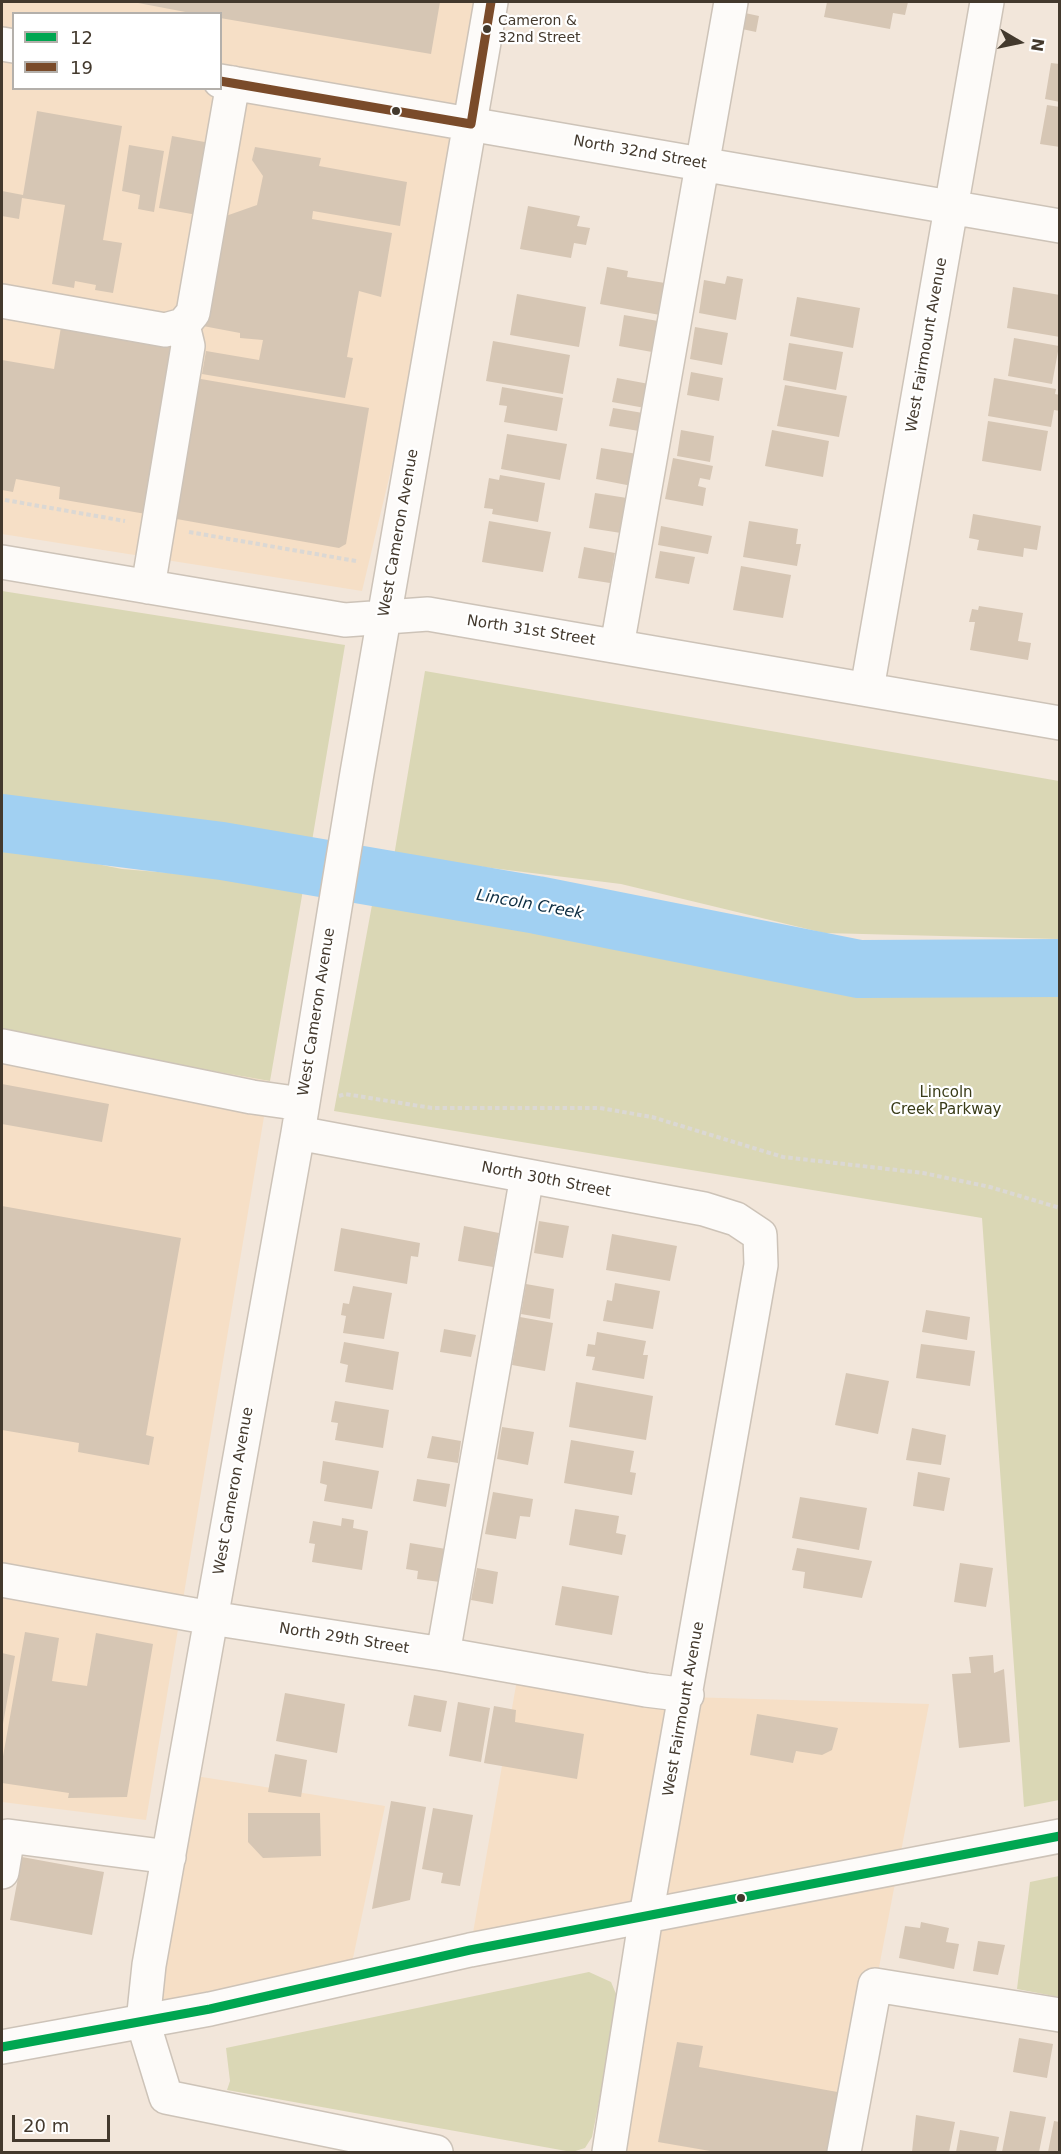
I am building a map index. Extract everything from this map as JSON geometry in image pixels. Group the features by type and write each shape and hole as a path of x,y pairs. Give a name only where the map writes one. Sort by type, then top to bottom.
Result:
{"street":[{"name":"West Cameron Avenue","path":"143,2022 149,1965 300,1119 357,772 491,2"},
{"path":"617,646 731,2"},
{"name":"West Fairmount Avenue","path":"867,689 987,2"},
{"name":"North 32nd Street","path":"227,82 1059,226"},
{"path":"2,301 165,330 183,325 193,313 227,82"},
{"path":"148,587 188,346 183,325"},
{"name":"North 31st Street","path":"2,562 345,620 385,615 428,614 1059,723"},
{"name":"North 30th Street","path":"2,1046 252,1097 300,1119 527,1176 704,1209 736,1219 760,1234 761,1265"},
{"path":"443,1654 527,1176"},
{"name":"West Fairmount Avenue","path":"609,2152 646,1916 687,1695 761,1265"},
{"name":"North 29th Street","path":"2,1580 211,1618 687,1695"},
{"path":"2,1872 5,1835 168,1857"},
{"path":"2,2047 143,2022 470,1950 1059,1836"},
{"path":"844,2152 875,1985 1059,2015"},
{"path":"143,2022 166,2097 372,2146 436,2152"}],"path":[{"path":"300,1119 345,1094 432,1108 600,1108 652,1117 783,1157 923,1173 990,1187 1059,1208"}],"shaded area":[{"path":"2,2 491,2 462,173 362,591 2,534"},
{"path":"2,1032 270,1081 146,1820 2,1802"},
{"path":"519,1668 687,1697 929,1704 844,2152 609,2152 646,1916 470,1950"},
{"path":"183,1774 385,1806 349,1977 143,2022"}],"green space":[{"path":"2,591 345,645 312,841 2,801"},
{"path":"425,671 1059,781 1059,939 824,933 621,884 394,856"},
{"path":"2,845 122,869 304,884 270,1081 2,1034"},
{"name":"Lincoln Creek Parkway","path":"372,905 877,992 1059,993 1059,1800 1024,1807 982,1218 334,1111"},
{"path":"1059,1876 1059,1997 1017,1989 1030,1882"},
{"path":"589,1972 611,1982 619,2001 592,2137 585,2148 572,2152 227,2090 230,2081 226,2048"}],"building":[{"path":"133,2 440,2 431,54 222,18 222,12 186,12"},
{"path":"827,2 908,2 905,15 893,13 890,29 824,17"},
{"path":"745,13 759,16 756,32 742,29"},
{"path":"1051,63 1060,64 1060,102 1045,99"},
{"path":"1047,105 1060,107 1060,147 1040,144"},
{"path":"37,111 122,126 103,240 122,243 113,293 95,290 96,285 75,281 74,288 52,284 65,205 22,198 19,219 2,216 2,191 23,195"},
{"path":"172,136 210,143 197,215 159,208"},
{"path":"129,145 164,151 154,212 138,209 140,195 122,191"},
{"path":"255,147 321,158 319,166 407,182 400,226 313,211 312,219 392,233 381,297 359,291 347,357 353,358 345,398 202,374 206,351 259,360 263,340 240,338 240,333 203,326 223,217 257,205 263,176 252,160"},
{"path":"528,206 580,216 577,226 590,228 586,245 574,243 571,258 520,249"},
{"path":"607,267 628,271 627,277 665,283 660,315 600,304"},
{"path":"727,276 743,279 736,320 699,313 704,280 725,284"},
{"path":"1013,287 1060,295 1060,337 1007,328"},
{"path":"517,294 586,307 579,347 510,335"},
{"path":"797,297 860,308 853,348 790,336"},
{"path":"624,315 658,321 652,352 619,346"},
{"path":"61,327 176,347 146,514 59,499 60,487 16,479 13,492 2,490 2,360 54,369"},
{"path":"695,327 728,333 722,365 690,359"},
{"path":"1014,338 1059,346 1052,384 1008,376"},
{"path":"493,341 570,355 563,394 486,381"},
{"path":"789,343 843,352 836,390 783,380"},
{"path":"691,372 723,378 719,401 687,395"},
{"path":"195,378 369,408 346,544 339,548 171,518"},
{"path":"617,378 649,384 645,408 612,402"},
{"path":"994,378 1056,389 1055,394 1060,395 1060,411 1054,410 1051,427 988,416"},
{"path":"785,385 847,396 839,437 777,426"},
{"path":"502,387 563,398 557,431 504,422 507,406 499,405"},
{"path":"613,408 643,413 639,431 609,426"},
{"path":"988,421 1048,431 1041,471 982,461"},
{"path":"681,430 714,436 710,462 677,456"},
{"path":"772,430 829,441 823,477 765,466"},
{"path":"507,434 567,444 560,480 501,469"},
{"path":"601,448 637,454 632,486 596,479"},
{"path":"673,458 713,466 710,480 700,478 698,486 706,488 703,506 665,499"},
{"path":"500,475 545,483 538,522 492,514 493,509 484,508 489,478 499,480"},
{"path":"595,493 627,498 621,533 589,528"},
{"path":"973,514 1041,526 1037,550 1024,548 1023,557 977,550 979,540 969,538"},
{"path":"489,521 551,532 543,572 482,562"},
{"path":"749,521 798,529 796,544 801,544 797,566 743,557"},
{"path":"661,526 712,536 708,554 658,545"},
{"path":"584,547 615,553 610,583 578,578"},
{"path":"660,551 695,557 689,584 655,578"},
{"path":"741,566 791,575 783,618 733,610"},
{"path":"979,606 1023,613 1018,641 1031,643 1028,660 970,650 975,622 969,622 972,609 978,610"},
{"path":"2,1084 109,1104 102,1142 2,1124"},
{"path":"2,1206 181,1238 146,1435 154,1437 149,1465 78,1452 79,1443 2,1430"},
{"path":"539,1221 569,1226 563,1258 534,1253"},
{"path":"464,1226 499,1233 493,1267 458,1261"},
{"path":"341,1228 420,1243 418,1257 411,1256 407,1284 334,1271"},
{"path":"612,1234 677,1246 670,1281 606,1270"},
{"path":"615,1283 660,1291 653,1329 603,1321 607,1300 612,1301"},
{"path":"526,1284 554,1289 550,1319 521,1314"},
{"path":"353,1286 392,1293 384,1339 343,1333 346,1316 341,1315 343,1303 349,1304"},
{"path":"926,1310 970,1317 967,1340 922,1332"},
{"path":"520,1317 553,1323 545,1371 512,1365"},
{"path":"444,1329 476,1335 471,1357 440,1352"},
{"path":"597,1332 646,1341 643,1355 648,1355 644,1379 592,1370 595,1357 586,1356 588,1344 595,1345"},
{"path":"344,1342 399,1352 393,1390 345,1382 348,1365 340,1363"},
{"path":"921,1344 975,1351 970,1386 916,1378"},
{"path":"846,1373 889,1381 878,1434 835,1425"},
{"path":"576,1382 653,1396 646,1440 569,1427"},
{"path":"335,1401 389,1410 383,1448 335,1440 338,1423 331,1422"},
{"path":"502,1427 534,1432 528,1465 497,1459"},
{"path":"912,1428 946,1435 941,1465 906,1460"},
{"path":"432,1436 461,1441 458,1463 427,1458"},
{"path":"571,1440 634,1451 630,1472 636,1473 632,1495 564,1483"},
{"path":"323,1461 379,1471 372,1509 324,1501 327,1485 320,1483"},
{"path":"918,1472 950,1478 944,1511 913,1506"},
{"path":"417,1479 450,1484 446,1507 413,1501"},
{"path":"493,1492 533,1499 530,1517 520,1516 516,1539 485,1534"},
{"path":"800,1497 867,1508 859,1550 792,1538"},
{"path":"575,1509 619,1516 616,1533 626,1535 622,1555 569,1545"},
{"path":"342,1518 354,1520 353,1528 368,1531 362,1570 312,1562 315,1544 309,1543 313,1521 341,1526"},
{"path":"410,1543 446,1549 440,1582 417,1579 418,1571 406,1569"},
{"path":"797,1548 872,1561 862,1598 803,1588 805,1572 792,1570"},
{"path":"960,1563 993,1568 986,1607 954,1602"},
{"path":"477,1568 498,1572 493,1604 471,1600"},
{"path":"562,1586 619,1596 612,1635 555,1625"},
{"path":"25,1632 59,1638 52,1681 87,1686 96,1633 153,1644 127,1797 68,1798 69,1793 2,1783 2,1762"},
{"path":"2,1653 15,1656 3,1724 2,1724"},
{"path":"993,1655 994,1673 1004,1669 1010,1742 959,1748 952,1674 971,1673 969,1657"},
{"path":"285,1693 345,1704 337,1753 276,1741"},
{"path":"414,1695 447,1701 441,1732 408,1726"},
{"path":"458,1702 490,1708 481,1762 449,1756"},
{"path":"494,1706 516,1710 515,1722 584,1734 577,1779 484,1763"},
{"path":"757,1714 838,1728 832,1750 822,1755 796,1751 793,1763 750,1755"},
{"path":"275,1754 307,1760 301,1797 268,1792"},
{"path":"391,1801 426,1807 410,1900 372,1909"},
{"path":"433,1808 473,1815 460,1886 441,1883 443,1873 422,1869"},
{"path":"248,1813 320,1813 321,1856 263,1858 248,1842"},
{"path":"22,1857 104,1872 92,1935 10,1920"},
{"path":"921,1922 949,1928 946,1942 959,1944 954,1969 899,1958 905,1926 920,1928"},
{"path":"978,1941 1005,1945 998,1975 973,1971"},
{"path":"1019,2038 1053,2044 1047,2078 1013,2072"},
{"path":"677,2042 703,2046 699,2067 843,2093 832,2152 716,2152 658,2142"},
{"path":"1010,2111 1046,2117 1039,2152 1002,2152"},
{"path":"916,2115 955,2122 949,2152 912,2152"},
{"path":"1054,2121 1060,2122 1060,2152 1048,2152"},
{"path":"960,2130 999,2137 996,2152 956,2152"}],"waterway":[{"name":"Lincoln Creek","path":"2,823 222,851 537,905 859,969 1060,968"}],"transit line":[{"name":"19","path":"471,124 491,2"},
{"name":"19","path":"222,81 471,124"},
{"name":"12","path":"2,2047 210,2009 470,1950 1060,1836"}],"place":[{"name":"Cameron & 32nd Street","path":"487,29"}]}
